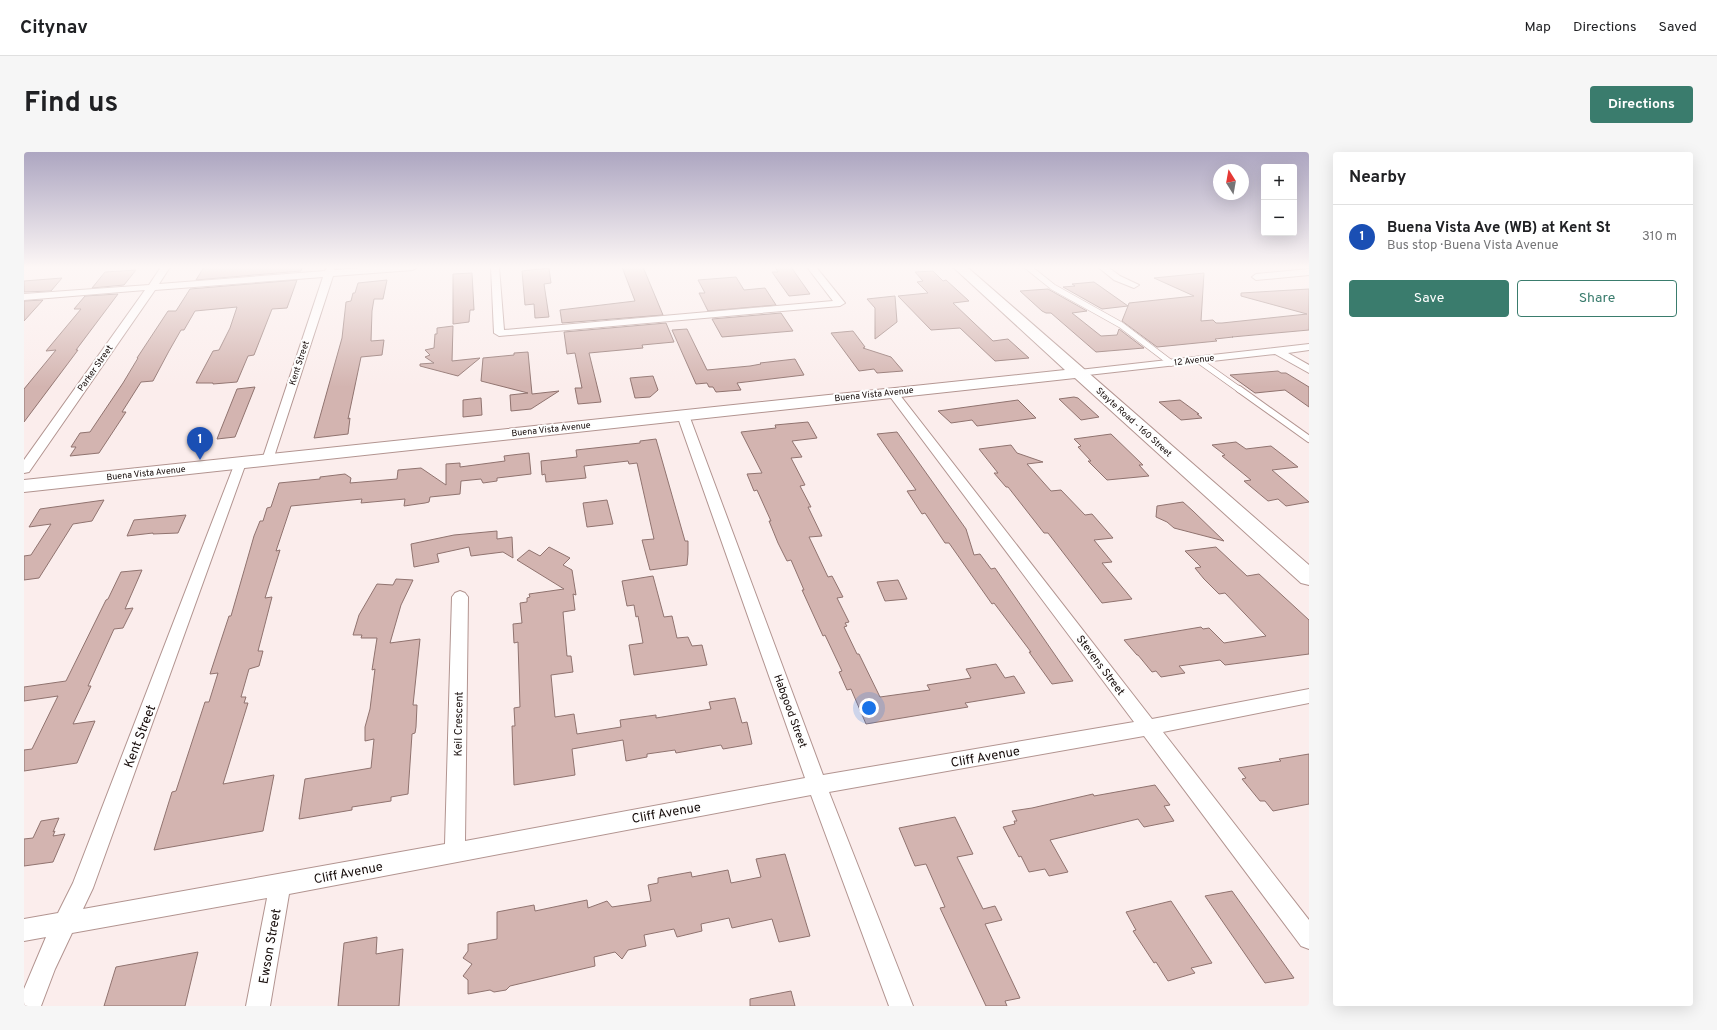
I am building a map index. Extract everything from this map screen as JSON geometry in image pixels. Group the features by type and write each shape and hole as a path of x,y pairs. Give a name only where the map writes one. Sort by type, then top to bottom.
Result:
{"street":[{"name":"Parker Street","path":"24,469 138,307"},
{"name":"Kent Street","path":"268,460 317,307"},
{"path":"498,307 500,333 796,307"},
{"name":"Stayte Road - 160 Street","path":"1004,307 1309,577"},
{"name":"12 Avenue","path":"1079,373 1309,347"},
{"path":"1278,351 1309,370"},
{"name":"Buena Vista Avenue","path":"24,486 1079,373"},
{"name":"Stevens Street","path":"892,392 1309,938"},
{"name":"Habgood Street","path":"683,415 817,785 901,1006"},
{"name":"Kent Street","path":"29,1006 45,964 82,888 240,463"},
{"name":"Keil Crescent","path":"455,851 460,597"},
{"name":"Cliff Avenue","path":"24,930 280,885 455,851 817,785 1148,727 1309,696"},
{"name":"Ewson Street","path":"258,1006 280,885"}],"lane":[{"path":"1089,307 1121,325 1171,363"},
{"path":"1198,360 1309,439"}],"building":[{"path":"24,307 37,307 24,321"},
{"path":"76,307 108,307 24,422 24,389 56,350 46,351 81,309 74,309"},
{"path":"179,307 287,307 272,309 254,355 248,356 237,382 213,384 196,383 213,351 219,350 230,328 237,307 195,311 184,330 181,330 153,381 141,382 122,412 126,412 99,453 70,456 76,447 71,447 80,433 90,432 168,311 176,311"},
{"path":"345,307 373,307 371,341 384,340 382,355 361,357 348,419 350,418 348,434 314,438 342,338"},
{"path":"453,307 474,307 474,310 470,310 469,322 453,324"},
{"path":"534,307 547,307 549,317 535,318"},
{"path":"586,307 660,307 663,315 562,323 560,310"},
{"path":"706,307 755,307 708,311"},
{"path":"874,307 896,307 897,322 875,339"},
{"path":"909,307 957,307 993,341 1008,339 1029,358 995,361 960,328 931,330"},
{"path":"1037,307 1080,307 1087,311 1072,313 1101,336 1117,335 1119,329 1144,348 1096,352 1051,313 1042,311"},
{"path":"1098,307 1121,307 1102,309"},
{"path":"1128,307 1202,307 1201,321 1213,320 1216,323 1222,323 1307,314 1281,307 1309,307 1309,330 1232,337 1215,339 1217,341 1157,347 1122,321"},
{"path":"781,313 793,331 722,337 712,319"},
{"path":"666,323 674,342 642,345 643,348 589,353 601,402 578,404 575,388 582,388 575,353 567,354 564,332"},
{"path":"453,326 452,361 480,358 458,376 420,366 420,364 434,363 425,357 430,355 425,350 434,348 437,328"},
{"path":"687,329 707,370 750,366 761,364 760,363 795,359 804,375 737,383 741,390 716,392 713,387 709,387 707,383 696,384 672,330"},
{"path":"853,331 865,347 863,348 891,357 903,371 877,373 874,369 859,371 831,333"},
{"path":"528,352 532,394 559,391 531,409 511,411 510,395 528,393 481,381 483,358"},
{"path":"1278,371 1281,373 1286,373 1309,387 1309,407 1285,390 1255,393 1230,375"},
{"path":"653,376 658,390 650,397 635,398 630,378"},
{"path":"255,387 235,437 217,439 237,389"},
{"path":"1074,397 1078,398 1099,417 1081,420 1059,399"},
{"path":"481,398 482,415 463,417 463,400"},
{"path":"1018,400 1036,418 977,426 972,420 951,423 938,411"},
{"path":"1180,400 1202,418 1181,420 1159,402"},
{"path":"808,422 817,438 792,441 802,457 791,458 805,485 800,486 811,507 808,507 822,536 809,537 828,577 832,576 843,597 837,598 849,622 845,623 847,626 844,627 880,697 930,690 927,685 971,678 966,669 996,664 1005,678 1014,676 1025,693 965,703 968,707 866,724 851,689 847,690 839,672 842,671 825,635 823,636 802,590 804,590 791,560 787,561 778,543 769,521 771,521 757,490 754,491 747,474 762,473 741,432 776,428 775,425"},
{"path":"897,432 966,529 974,555 980,554 991,569 995,568 1073,681 1052,684 1029,652 1031,652 994,603 992,604 949,543 945,543 925,513 922,514 907,491 916,490 877,434"},
{"path":"1111,434 1143,465 1139,465 1149,476 1107,480 1088,461 1091,461 1078,447 1081,446 1074,439"},
{"path":"656,439 685,541 688,541 688,554 687,565 650,570 642,540 654,539 637,463 629,464 628,461 584,466 586,478 546,482 545,474 542,475 541,461 577,457 576,450 640,443 640,441"},
{"path":"1236,442 1246,449 1271,446 1298,467 1272,470 1309,502 1286,506 1278,499 1268,501 1244,481 1251,480 1222,456 1225,455 1212,445"},
{"path":"1011,445 1017,453 1043,462 1027,464 1051,491 1061,490 1085,515 1092,514 1113,538 1094,540 1112,562 1102,563 1132,599 1102,603 1048,533 1044,533 1008,487 1006,487 994,473 998,473 979,449"},
{"path":"529,453 531,474 497,478 497,481 483,483 481,479 461,481 460,494 430,497 429,502 425,503 404,506 405,499 361,503 362,499 291,506 276,551 280,550 265,598 272,597 258,651 263,651 259,666 249,669 241,697 246,697 244,703 248,703 223,784 274,775 263,831 154,850 172,792 176,791 205,702 209,702 218,673 210,674 229,616 231,616 254,536 260,521 263,521 267,508 271,507 279,483 320,479 320,477 345,474 351,478 350,483 397,479 398,470 421,468 446,485 446,464 460,463 460,467 505,461 504,456"},
{"path":"104,500 92,521 73,524 39,578 24,580 24,556 31,555 51,524 29,527 40,509"},
{"path":"607,500 613,524 587,527 583,503"},
{"path":"1183,502 1224,541 1174,528 1167,522 1156,517 1157,506"},
{"path":"186,515 178,533 153,533 127,536 134,520"},
{"path":"497,531 497,539 512,537 513,558 503,552 471,556 469,547 437,554 439,562 414,567 411,544 454,535"},
{"path":"549,547 570,558 563,565 572,570 576,595 573,594 575,610 563,612 567,656 571,656 573,672 551,675 555,717 574,714 577,734 621,727 620,720 656,715 656,718 711,709 709,702 735,698 742,723 747,722 752,744 723,749 721,745 676,753 675,750 647,754 647,757 626,761 623,740 572,749 575,775 514,785 512,726 515,726 514,708 520,707 518,642 514,643 513,624 522,623 520,603 527,602 527,598 530,597 529,594 564,589 517,560 529,550 540,556"},
{"path":"1216,547 1247,576 1259,574 1309,620 1309,654 1225,665 1220,660 1179,666 1185,673 1161,677 1156,671 1152,672 1137,655 1124,640 1201,627 1203,629 1209,628 1224,643 1266,636 1225,593 1219,594 1204,579 1195,568 1201,567 1185,551"},
{"path":"142,570 125,609 133,608 123,628 114,629 88,686 91,686 73,724 95,721 77,763 24,771 24,750 32,749 58,696 24,701 24,687 66,681 121,572"},
{"path":"653,576 664,617 672,616 677,638 688,637 692,646 702,645 707,665 634,675 629,645 643,643 638,616 636,617 634,605 627,606 622,581"},
{"path":"396,579 413,580 401,605 390,643 420,639 413,705 417,705 416,727 415,733 412,734 408,794 391,797 391,801 352,807 352,810 299,819 305,779 371,768 374,739 365,741 365,727 370,709 375,669 372,670 377,638 361,638 362,635 353,635 359,615 377,584 393,585"},
{"path":"898,580 907,599 885,601 877,582"},
{"path":"1309,754 1309,804 1273,811 1265,801 1260,801 1242,779 1246,778 1238,768 1281,761 1279,759"},
{"path":"1155,785 1170,805 1164,806 1174,821 1144,827 1138,819 1050,840 1068,872 1049,876 1045,869 1029,872 1003,827 1015,824 1014,821 1017,821 1012,811 1093,794 1094,796"},
{"path":"955,817 973,854 957,857 983,909 995,906 1002,920 985,924 1020,998 1005,1001 1007,1006 986,1006 940,908 945,907 926,864 915,866 899,828"},
{"path":"59,818 53,832 55,831 53,836 65,834 53,862 24,866 24,839 33,838 41,821"},
{"path":"785,854 810,936 779,942 772,919 732,928 729,918 701,924 702,931 677,937 674,929 644,935 646,946 628,950 622,959 615,952 594,957 595,966 510,986 506,990 494,992 490,990 468,994 468,980 463,976 472,964 463,958 468,951 468,944 497,939 497,912 534,905 535,911 587,900 588,908 607,901 612,907 651,901 648,885 658,883 658,878 691,872 692,877 728,870 731,883 761,877 756,859"},
{"path":"1232,891 1294,978 1265,983 1205,896"},
{"path":"1171,901 1212,963 1191,968 1195,973 1168,981 1133,931 1136,930 1126,912"},
{"path":"377,937 376,954 403,949 399,1006 338,1006 344,943"},
{"path":"198,952 185,1006 104,1006 116,967"},
{"path":"791,991 795,1006 750,1006 750,999"}],"place":[{"name":"Buena Vista Ave (WB) at Kent St","path":"200,460"}]}
